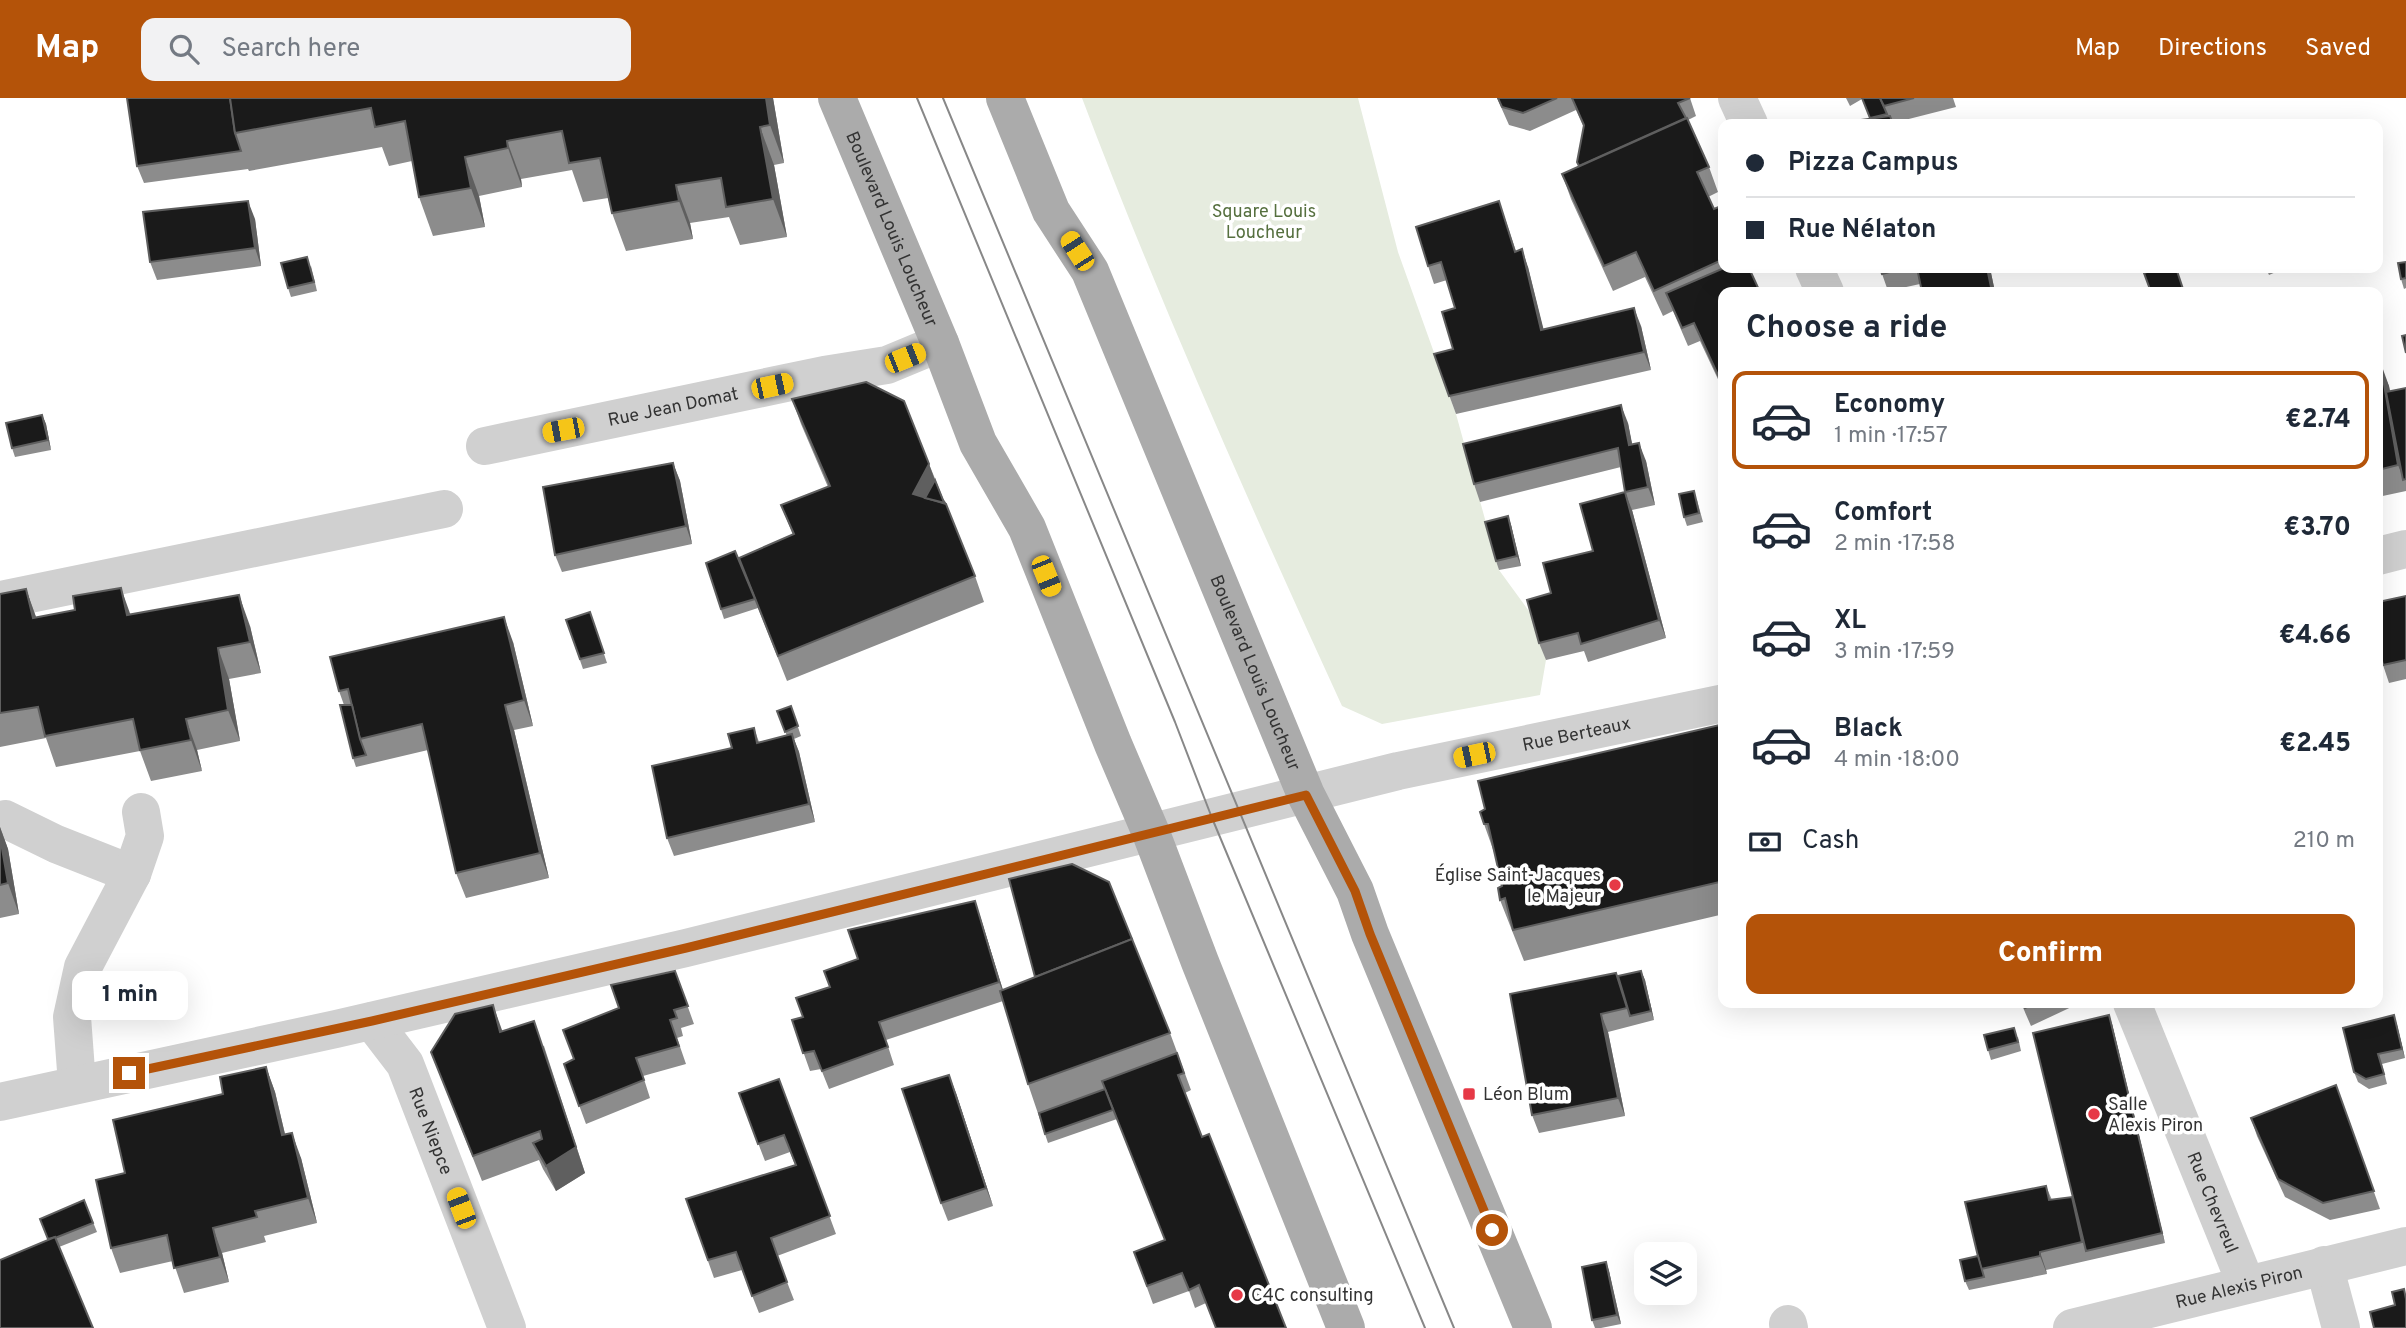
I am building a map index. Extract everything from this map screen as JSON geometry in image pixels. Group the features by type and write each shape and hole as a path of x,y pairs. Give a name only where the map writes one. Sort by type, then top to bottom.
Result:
{"main road":[{"name":"Boulevard Louis Loucheur","path":"837,98 940,343 978,443 1027,528 1151,833 1346,1328"},
{"name":"Boulevard Louis Loucheur","path":"1005,98 1051,211 1090,271 1306,795 1355,891 1370,934 1533,1328"}],"street":[{"path":"1737,98 1747,119"},
{"name":"Rue Jean Domat","path":"485,446 824,375 887,365 940,343"},
{"path":"1,600 444,509"},
{"path":"2383,554 2406,549"},
{"name":"Rue Berteaux","path":"0,1102 372,1021 686,948 1398,771 1718,704"},
{"path":"77,1084 72,1017 83,968 132,874 145,836 141,812"},
{"path":"5,819 56,844 132,874"},
{"name":"Rue Chevreul","path":"2134,1008 2246,1284"},
{"name":"Rue Niepce","path":"372,1021 405,1064 507,1328"},
{"name":"Rue Alexis Piron","path":"2072,1328 2406,1246"},
{"path":"2324,1265 2341,1328"}],"green space":[{"name":"Square Louis Loucheur","path":"1082,98 1358,98 1398,252 1456,414 1499,570 1534,618 1546,660 1540,695 1382,724 1342,706 1207,404"}],"building":[{"path":"127,98 230,98 235,133 241,151 137,166"},
{"path":"230,98 766,98 770,125 760,127 773,199 726,207 721,178 676,185 679,201 612,213 600,158 569,163 562,131 507,141 508,148 465,157 471,188 419,197 405,121 375,127 371,108 235,133"},
{"path":"1498,98 1557,98 1523,113 1502,107"},
{"path":"1572,98 1690,98 1678,103 1686,118 1579,166 1577,162 1584,125"},
{"path":"1862,98 1880,98 1887,114 1870,118"},
{"path":"1880,98 1914,98 1884,106"},
{"path":"1890,116 1891,119 1868,119"},
{"path":"1687,118 1709,167 1697,172 1714,209 1718,207 1718,262 1654,291 1636,252 1604,266 1562,174"},
{"path":"248,201 255,248 150,262 143,212"},
{"path":"1499,201 1515,252 1522,249 1541,330 1634,308 1644,352 1449,396 1434,354 1453,349 1442,312 1455,308 1441,262 1428,266 1416,227"},
{"path":"307,257 314,282 288,288 281,263"},
{"path":"2406,262 2406,278 2401,279 2398,263"},
{"path":"1718,271 1718,273 1751,273 1758,287 1718,287 1718,375 1694,323 1682,328 1666,293"},
{"path":"1918,273 1988,273 1991,287 1921,287"},
{"path":"2144,273 2178,273 2182,287 2149,287"},
{"path":"2406,335 2406,353 2402,336"},
{"path":"2383,378 2398,465 2383,469"},
{"path":"866,382 904,401 929,464 913,494 946,504 975,576 778,656 739,558 794,534 781,505 830,486 792,399"},
{"path":"2406,388 2406,479 2403,480 2386,392"},
{"path":"1621,405 1629,445 1639,443 1648,487 1625,492 1618,448 1474,484 1463,444"},
{"path":"42,415 48,440 12,448 6,423"},
{"path":"673,463 686,526 555,555 543,487"},
{"path":"935,480 943,500 945,503 925,498"},
{"path":"1694,491 1699,513 1684,517 1679,494"},
{"path":"1625,492 1659,620 1581,644 1578,633 1539,643 1527,600 1551,593 1543,563 1593,551 1580,504"},
{"path":"1508,516 1517,556 1496,561 1485,522"},
{"path":"735,551 755,599 721,609 706,563"},
{"path":"121,588 127,615 239,595 250,642 218,648 228,710 186,719 191,740 140,750 133,719 45,736 38,707 0,713 0,594 26,589 33,618 75,610 73,596"},
{"path":"2406,596 2406,660 2383,665 2383,601"},
{"path":"590,612 604,653 580,659 566,620"},
{"path":"504,617 524,700 505,705 540,853 456,873 422,724 360,739 348,689 339,691 330,657"},
{"path":"340,705 352,705 366,755 353,758"},
{"path":"791,706 798,726 785,732 777,711"},
{"name":"Église Saint-Jacques le Majeur","path":"1718,725 1718,882 1513,930 1505,898 1500,900 1498,888 1502,886 1488,824 1484,824 1480,812 1485,809 1478,781"},
{"path":"754,728 757,743 792,734 809,804 667,838 652,766 732,748 728,734"},
{"path":"0,837 8,883 0,885"},
{"path":"1072,864 1109,882 1132,939 1035,977 1009,879"},
{"path":"975,901 999,982 879,1022 888,1047 822,1071 814,1051 803,1053 792,1020 803,1017 796,998 830,987 824,971 858,959 848,930"},
{"path":"1132,939 1170,1033 1028,1084 1000,991"},
{"path":"675,971 688,1006 674,1010 677,1018 670,1020 679,1046 636,1058 644,1080 579,1106 564,1064 574,1059 563,1030 619,1008 611,985"},
{"path":"1641,971 1651,1011 1630,1016 1618,976"},
{"path":"1616,973 1627,1008 1601,1014 1618,1098 1532,1115 1510,994"},
{"path":"493,1005 500,1032 534,1021 576,1147 546,1166 533,1143 542,1139 540,1131 473,1156 431,1052 455,1014"},
{"name":"Salle Alexis Piron","path":"2109,1015 2162,1233 2086,1251 2033,1033"},
{"path":"2394,1015 2402,1049 2378,1054 2384,1074 2366,1079 2354,1072 2343,1028"},
{"path":"2014,1028 2018,1042 1988,1050 1984,1035"},
{"path":"1177,1053 1184,1073 1178,1075 1202,1137 1209,1134 1286,1328 1216,1328 1199,1285 1189,1290 1182,1273 1147,1286 1134,1252 1165,1240 1102,1081"},
{"path":"266,1067 282,1135 292,1133 308,1198 255,1211 257,1217 213,1228 220,1257 174,1268 167,1235 111,1248 96,1180 125,1173 113,1120 223,1094 220,1077"},
{"path":"949,1075 986,1188 941,1203 902,1089"},
{"path":"779,1079 830,1216 771,1238 787,1282 752,1296 736,1252 708,1260 686,1199 796,1165 784,1135 758,1144 739,1093"},
{"path":"2336,1085 2374,1191 2323,1203 2278,1179 2251,1118"},
{"path":"1105,1089 1113,1110 1045,1134 1039,1113"},
{"path":"2046,1186 2049,1200 2072,1197 2082,1242 2040,1252 2040,1256 1981,1269 1965,1202"},
{"path":"84,1200 93,1223 48,1239 40,1219"},
{"path":"55,1237 93,1328 0,1328 0,1260"},
{"path":"1978,1256 1984,1277 1965,1281 1960,1260"},
{"path":"1606,1262 1617,1315 1592,1320 1582,1267"},
{"path":"2404,1289 2406,1328 2374,1328 2370,1312 2395,1305 2392,1292"}],"tram line":[{"path":"917,98 1175,722 1212,818 1425,1328"},
{"path":"943,98 1454,1328"}],"place":[{"name":"Église Saint-Jacques le Majeur","path":"1615,885"},
{"name":"Léon Blum","path":"1469,1094"},
{"name":"Salle Alexis Piron","path":"2094,1114"},
{"name":"C4C consulting","path":"1237,1295"}],"route":[{"path":"129,1073 372,1021 686,948 1306,795 1355,891 1370,934 1492,1230"}]}
